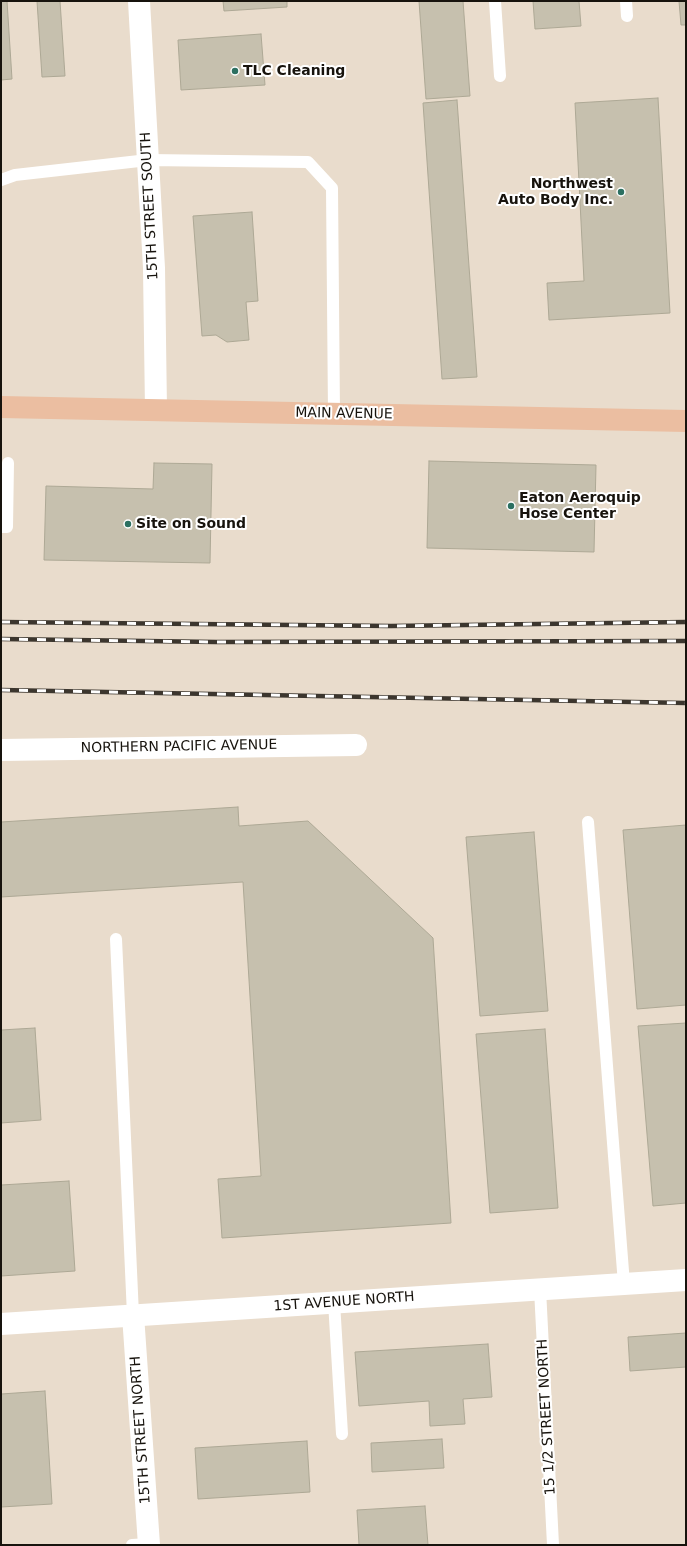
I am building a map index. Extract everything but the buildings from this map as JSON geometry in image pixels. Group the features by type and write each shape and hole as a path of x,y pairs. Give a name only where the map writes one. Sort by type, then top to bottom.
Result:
{"main road":[{"name":"MAIN AVENUE","path":"1,407 686,421"}],"street":[{"name":"15TH STREET SOUTH","path":"139,1 154,268 156,410"},
{"name":"NORTHERN PACIFIC AVENUE","path":"1,750 356,745"},
{"name":"1ST AVENUE NORTH","path":"1,1324 686,1280"},
{"name":"15TH STREET NORTH","path":"133,1315 143,1545"}],"lane":[{"path":"495,1 500,76"},
{"path":"626,1 627,16"},
{"path":"1,180 15,175 148,160 308,162 332,188 334,414"},
{"path":"1,527 7,527 8,463"},
{"path":"588,822 624,1284"},
{"path":"116,939 133,1315"},
{"name":"15 1/2 STREET NORTH","path":"540,1289 554,1545"},
{"path":"334,1302 342,1434"}],"railway":[{"path":"1,622 391,626 686,622"},
{"path":"1,639 216,642 686,641"},
{"path":"1,690 686,703"}],"place":[{"name":"TLC Cleaning","path":"235,71"},
{"name":"Northwest Auto Body Inc.","path":"621,192"},
{"name":"Eaton Aeroquip Hose Center","path":"511,506"},
{"name":"Site on Sound","path":"128,524"}]}
